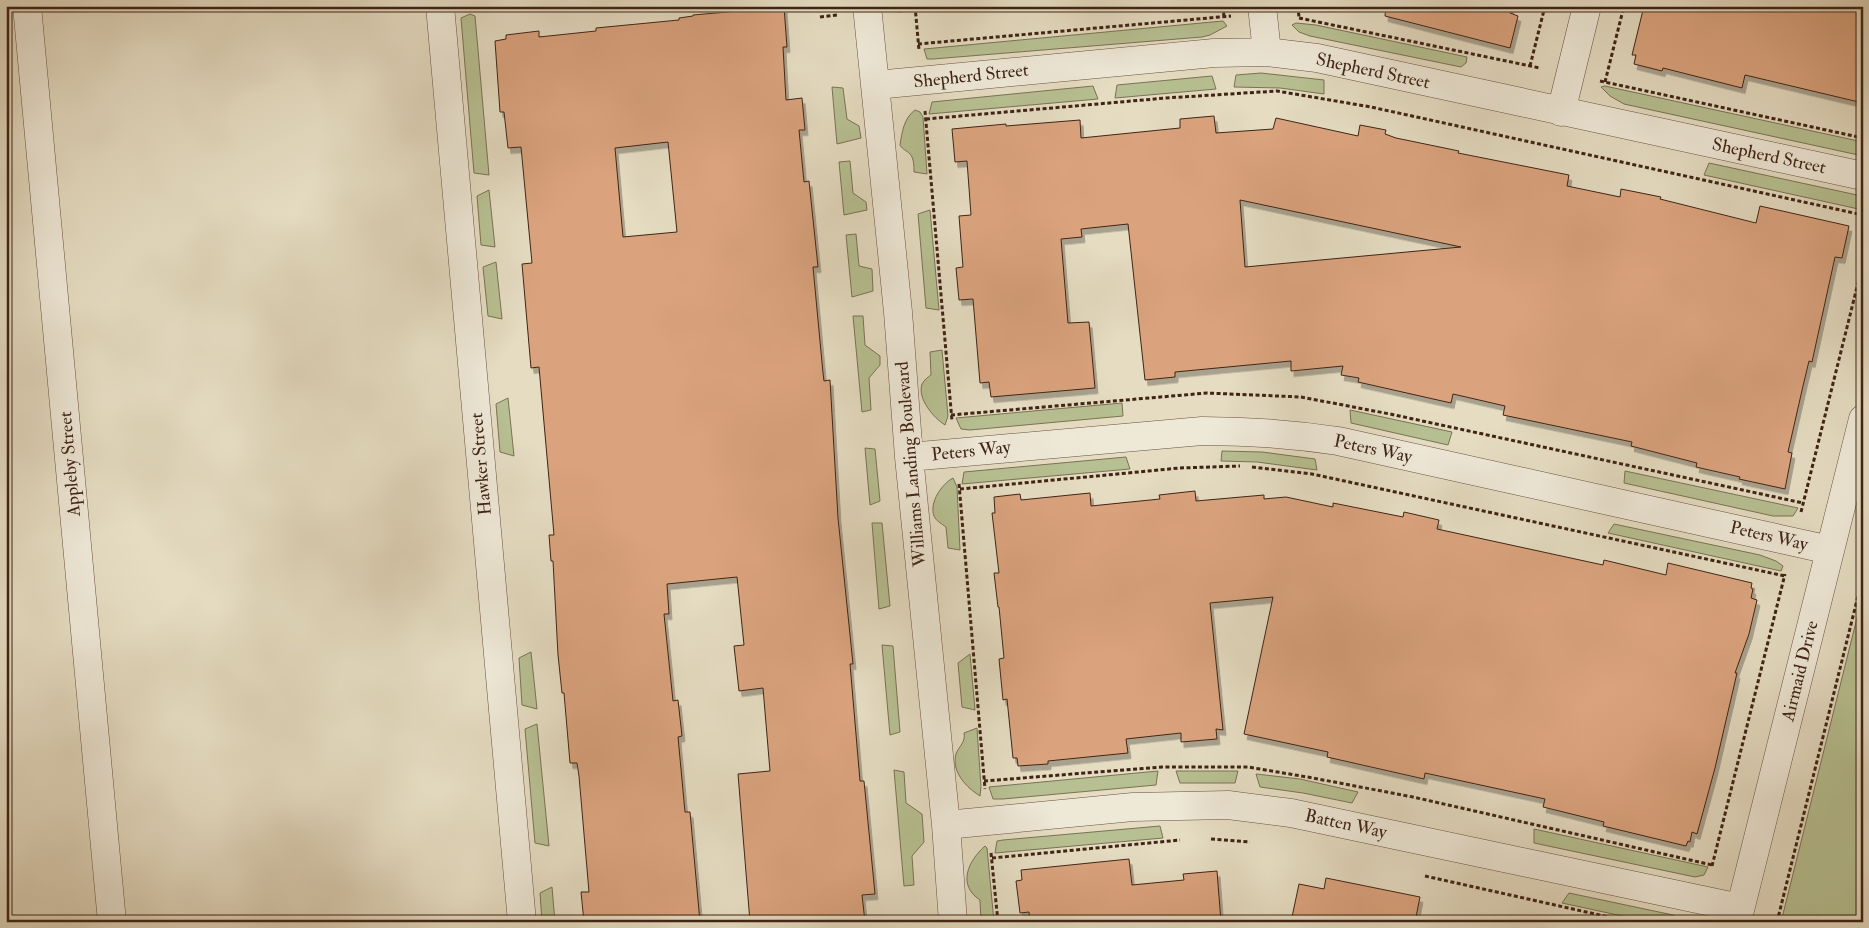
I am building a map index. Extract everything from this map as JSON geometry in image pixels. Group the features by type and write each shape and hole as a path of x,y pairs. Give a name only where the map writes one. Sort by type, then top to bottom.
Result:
{"street":[{"name":"Appleby Street","path":"27,6 112,922"},
{"name":"Hawker Street","path":"440,6 522,922"},
{"name":"Williams Landing Boulevard","path":"867,6 898,312 909,457 946,825 953,922"},
{"path":"1561,112 1587,6"},
{"path":"1262,10 1268,52"},
{"name":"Shepherd Street","path":"876,85 1214,53 1268,52 1317,58 1863,176"},
{"name":"Airmaid Drive","path":"1738,915 1863,420"},
{"name":"Peters Way","path":"909,457 1202,431 1250,431 1295,434 1338,441 1830,550"},
{"name":"Batten Way","path":"946,825 1133,807 1228,805 1291,813 1703,900 1738,915"}],"path":[{"path":"1223,6 1224,17"},
{"path":"918,44 1224,17 1262,10 1299,18 1298,6"},
{"path":"1530,66 1545,6"},
{"path":"1606,82 1624,6"},
{"path":"926,119 1166,98 1277,91 1371,107 1863,215"},
{"path":"1703,900 1863,263"},
{"path":"960,489 1209,466 1246,466 1278,469 1312,474 1785,576"},
{"path":"1777,922 1863,576"},
{"path":"1208,839 1253,842"},
{"path":"992,858 1181,840"},
{"path":"1416,874 1631,922"}],"green space":[{"path":"470,14 475,16 489,175 474,173 461,18"},
{"path":"1223,21 1227,26 1202,37 933,59 927,59 924,49"},
{"path":"1296,23 1316,25 1467,57 1466,63 1461,67 1310,36 1299,32 1292,25"},
{"path":"1261,73 1324,80 1324,94 1280,88 1234,87 1236,75"},
{"path":"1212,76 1216,89 1115,98 1117,85"},
{"path":"1093,86 1098,99 929,114 932,102"},
{"path":"1605,86 1863,142 1863,156 1624,104 1610,96 1601,87"},
{"path":"832,87 843,88 847,119 859,126 861,138 837,144"},
{"path":"915,110 920,112 923,117 927,174 914,172 914,163 911,156 900,145 906,121"},
{"path":"850,161 853,193 866,202 867,210 844,215 839,162"},
{"path":"1709,163 1857,195 1863,197 1863,210 1704,175"},
{"path":"489,190 495,247 481,245 477,196"},
{"path":"930,210 939,310 926,308 918,214"},
{"path":"856,234 859,266 872,269 873,291 852,297 846,235"},
{"path":"496,262 502,319 488,316 483,267"},
{"path":"853,316 863,316 865,345 880,356 880,365 869,378 871,410 862,412"},
{"path":"942,350 948,416 945,425 936,418 924,402 921,390 922,384 931,375 930,352"},
{"path":"508,398 514,456 500,452 496,404"},
{"path":"1122,403 1123,416 970,430 961,429 956,418"},
{"path":"1350,410 1452,432 1448,445 1351,423"},
{"path":"865,448 875,449 880,501 870,505"},
{"path":"1222,451 1262,452 1315,459 1317,470 1257,462 1221,461"},
{"path":"1126,457 1130,469 962,484 964,472"},
{"path":"1625,471 1798,508 1793,516 1773,516 1624,483"},
{"path":"953,478 957,487 960,550 948,548 946,527 936,519 933,511 935,499 941,489"},
{"path":"872,523 882,523 890,606 879,609"},
{"path":"1614,524 1760,555 1783,566 1781,571 1608,533"},
{"path":"1863,594 1863,922 1781,922"},
{"path":"882,645 893,646 900,732 890,735"},
{"path":"531,652 537,709 522,705 519,658"},
{"path":"970,654 975,710 962,707 958,663"},
{"path":"537,724 549,846 535,843 525,729"},
{"path":"977,728 980,796 961,779 955,761 956,754 964,739 964,733"},
{"path":"894,770 904,772 906,803 922,814 924,842 912,856 914,885 904,886"},
{"path":"1158,771 1156,785 1003,799 993,799 989,787"},
{"path":"1176,771 1238,771 1235,783 1180,783"},
{"path":"1256,774 1300,779 1358,792 1352,803 1260,787"},
{"path":"1160,826 1163,838 995,853 997,841 1003,840"},
{"path":"1534,829 1708,867 1704,875 1695,877 1534,843"},
{"path":"985,846 987,848 994,922 981,922 980,900 973,894 967,880 970,866"},
{"path":"552,887 555,922 542,922 540,893"},
{"path":"1569,893 1673,915 1688,922 1650,922 1562,903"}],"building":[{"path":"1386,6 1511,6 1510,13 1518,16 1510,48 1385,16"},
{"path":"1644,6 1863,6 1863,103 1745,75 1742,88 1663,68 1662,71 1634,64 1636,55 1632,55"},
{"path":"784,7 787,47 783,47 786,100 802,98 805,130 799,130 804,182 809,181 818,267 813,267 823,373 824,381 830,380 838,518 853,664 850,664 860,781 864,781 875,894 862,895 865,922 750,922 738,774 770,771 763,688 739,691 734,646 744,645 737,577 667,584 669,614 664,614 673,701 678,700 682,736 678,737 685,812 690,812 700,922 584,922 581,892 589,892 579,776 577,763 570,763 564,693 562,693 553,561 551,561 549,535 554,535 539,367 531,368 522,264 532,263 521,147 508,148 504,112 500,112 495,41 506,39 506,35 539,31 539,37 596,31 596,28 679,20 679,18 693,15","holes":["668,142 677,232 623,237 615,148"]},
{"path":"1214,116 1216,133 1273,129 1276,118 1358,136 1360,125 1386,130 1385,134 1396,138 1459,151 1458,153 1569,175 1567,186 1620,197 1621,189 1661,197 1660,199 1756,223 1760,206 1849,226 1842,258 1835,257 1812,362 1809,361 1788,452 1792,453 1785,489 1696,467 1697,463 1631,446 1632,442 1503,415 1505,406 1453,394 1451,403 1358,382 1359,378 1341,375 1343,366 1291,371 1291,361 1175,372 1175,377 1145,380 1128,224 1081,229 1082,237 1061,239 1068,323 1089,322 1095,388 991,397 989,382 980,383 973,299 959,300 956,268 963,267 959,216 971,215 967,161 955,162 952,129 1080,120 1081,138 1180,128 1180,119","holes":["1240,200 1461,247 1245,267"]},
{"path":"1195,491 1196,501 1264,495 1264,499 1286,497 1333,507 1333,503 1403,517 1404,512 1439,520 1437,529 1603,565 1604,560 1666,575 1668,563 1752,583 1751,598 1757,600 1749,634 1735,673 1737,673 1715,768 1697,834 1692,832 1690,842 1688,841 1686,846 1603,826 1604,822 1543,807 1545,799 1425,773 1424,779 1327,757 1328,752 1244,734 1273,597 1210,603 1223,730 1216,729 1217,739 1181,742 1181,733 1126,739 1128,753 1048,761 1048,764 1018,766 1017,758 1013,758 1007,699 1003,700 999,659 1004,658 994,573 999,573 992,513 995,513 994,497 1020,494 1021,500 1090,493 1091,506 1160,499 1159,495"},
{"path":"1129,859 1132,885 1184,880 1183,874 1217,871 1221,922 1163,922 1162,918 1130,922 1030,922 1029,912 1020,913 1016,881 1022,880 1021,870"},
{"path":"1326,878 1420,897 1415,922 1296,922 1297,918 1292,917 1299,884 1324,889"}]}
